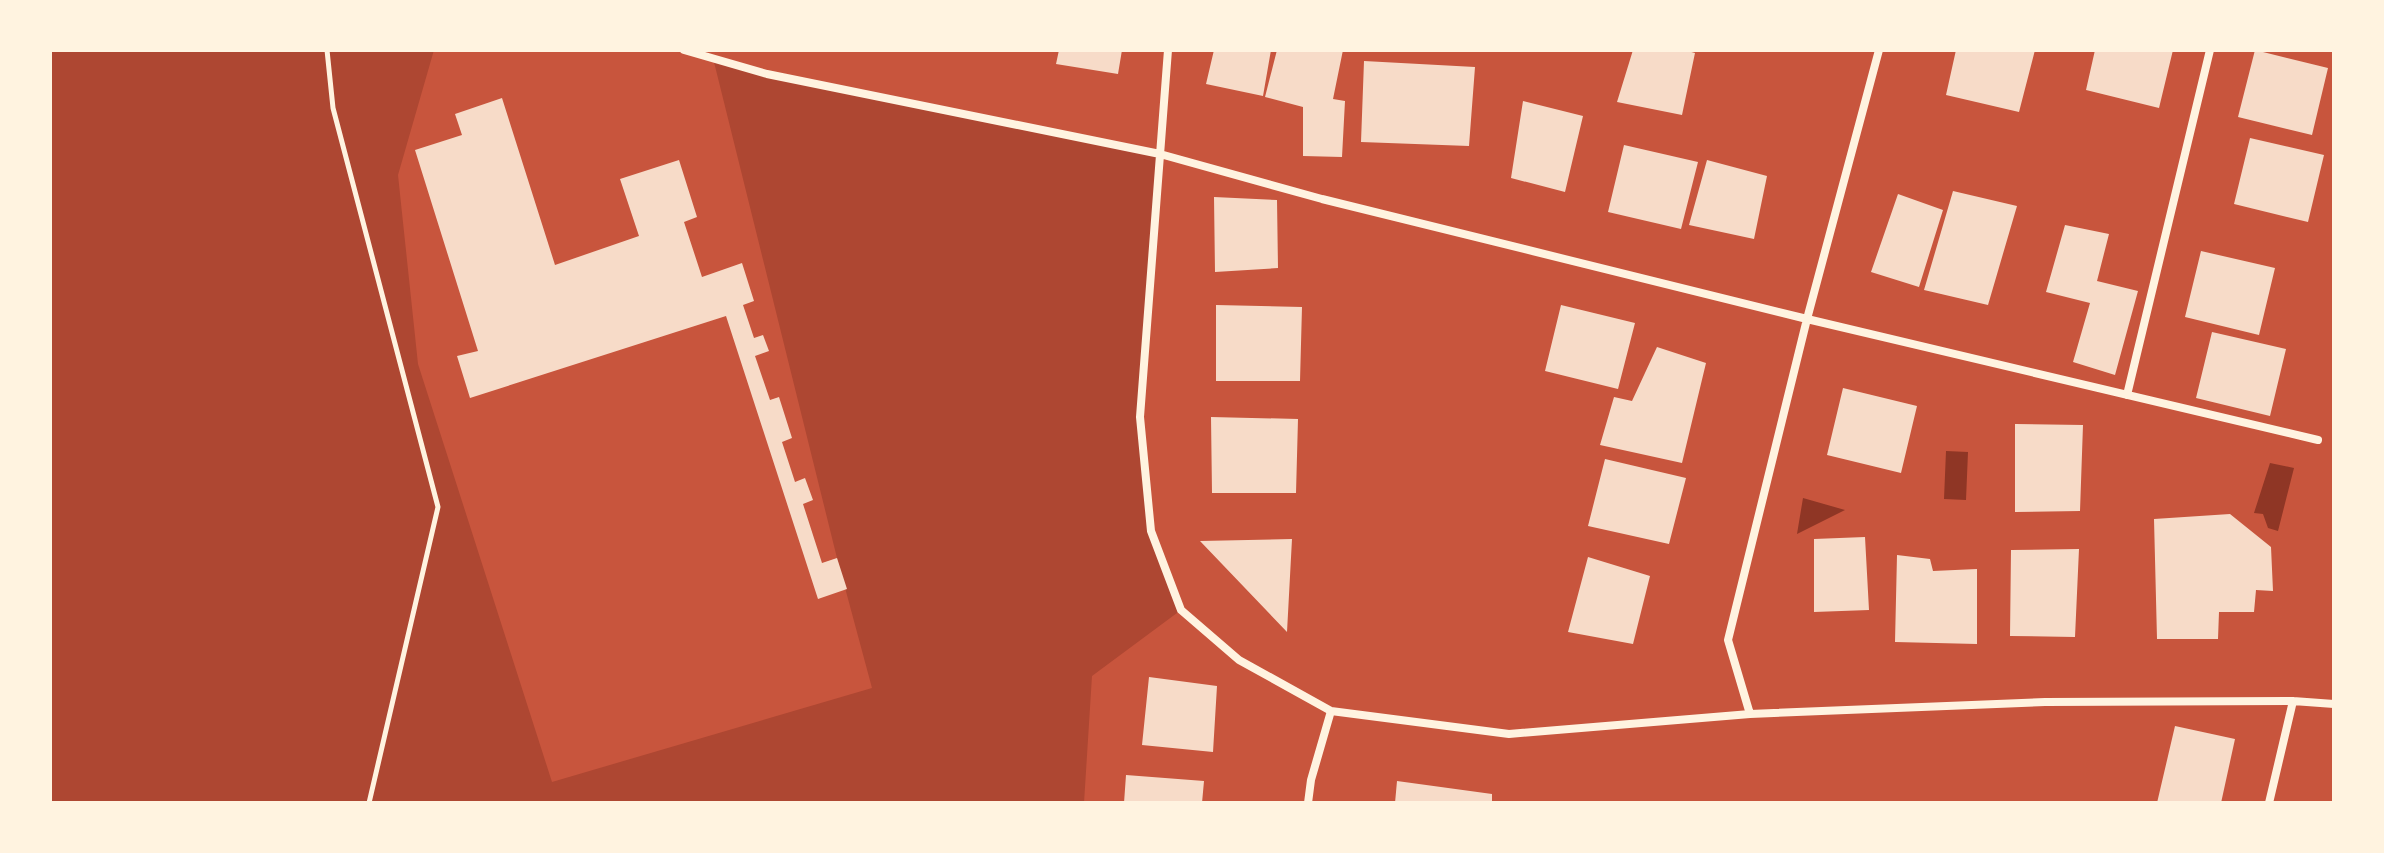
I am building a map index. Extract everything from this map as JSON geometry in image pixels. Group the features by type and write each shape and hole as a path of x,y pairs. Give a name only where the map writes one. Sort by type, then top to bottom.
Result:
{"street":[{"path":"684,50 767,74 1160,154 1322,199 1807,319 2318,440"},
{"path":"1168,50 1140,417 1151,531 1181,610 1239,660 1331,711 1509,734 1750,714 2045,702 2293,701 2334,704"},
{"path":"1750,714 1728,640 1807,319 1879,50"},
{"path":"2127,395 2210,50"},
{"path":"2269,803 2293,701"},
{"path":"1308,803 1311,780 1331,711"}],"path":[{"path":"327,50 333,108 438,507 369,803"}],"shaded area":[{"path":"50,50 434,50 398,175 418,364 552,782 872,688 713,58 767,74 1160,154 1140,417 1151,531 1181,610 1092,676 1084,803 50,803"},
{"path":"1946,451 1968,452 1966,500 1944,499"},
{"path":"2270,463 2294,468 2278,531 2268,528 2263,514 2254,513"},
{"path":"1803,498 1845,510 1797,534"}],"building":[{"path":"1059,50 1122,50 1118,74 1056,64"},
{"path":"1214,50 1271,50 1263,96 1206,84"},
{"path":"1277,50 1343,50 1333,99 1345,101 1342,157 1303,156 1303,107 1265,97"},
{"path":"1633,50 1684,50 1695,53 1682,115 1617,102"},
{"path":"1956,50 2035,50 2019,112 1946,95"},
{"path":"2095,50 2173,50 2159,108 2086,90"},
{"path":"2255,50 2328,68 2312,135 2238,117"},
{"path":"1364,61 1475,67 1469,146 1361,142"},
{"path":"502,98 555,265 639,236 620,179 679,160 697,217 684,222 702,277 742,263 754,301 743,305 754,338 763,335 769,351 755,356 770,400 779,397 792,438 782,442 795,482 805,478 813,500 803,504 822,563 837,558 847,589 818,599 726,316 470,398 457,356 478,351 415,150 462,135 455,114"},
{"path":"1523,101 1583,116 1565,192 1511,178"},
{"path":"2250,138 2324,155 2308,222 2234,204"},
{"path":"1624,145 1698,162 1681,229 1608,212"},
{"path":"1707,160 1767,176 1754,239 1689,225"},
{"path":"1953,191 2017,206 1988,305 1924,290"},
{"path":"1898,194 1943,210 1919,287 1871,272"},
{"path":"1214,197 1277,200 1278,268 1215,272"},
{"path":"2065,225 2109,234 2097,281 2138,291 2115,375 2073,362 2090,303 2046,292"},
{"path":"2201,251 2275,268 2259,335 2185,317"},
{"path":"1216,305 1302,307 1300,381 1216,381"},
{"path":"1561,305 1635,323 1618,389 1545,371"},
{"path":"2212,332 2286,349 2270,416 2196,398"},
{"path":"1657,347 1706,363 1682,463 1600,445 1614,397 1632,401"},
{"path":"1843,388 1917,406 1901,473 1827,455"},
{"path":"1211,417 1298,419 1296,493 1212,493"},
{"path":"2015,424 2083,425 2080,511 2015,512"},
{"path":"1605,459 1686,478 1669,544 1588,526"},
{"path":"2230,514 2271,547 2273,591 2256,590 2254,612 2219,612 2218,639 2157,639 2154,519"},
{"path":"1865,537 1869,610 1814,612 1814,539"},
{"path":"1292,539 1287,632 1200,541"},
{"path":"2079,549 2075,637 2010,636 2011,550"},
{"path":"1897,555 1930,559 1933,571 1977,569 1977,644 1895,642"},
{"path":"1588,557 1650,576 1633,644 1568,632"},
{"path":"1149,677 1217,686 1213,752 1142,745"},
{"path":"2175,726 2235,739 2221,803 2157,803"},
{"path":"1126,775 1204,781 1202,803 1124,803"},
{"path":"1397,781 1492,794 1492,803 1395,803"}]}
